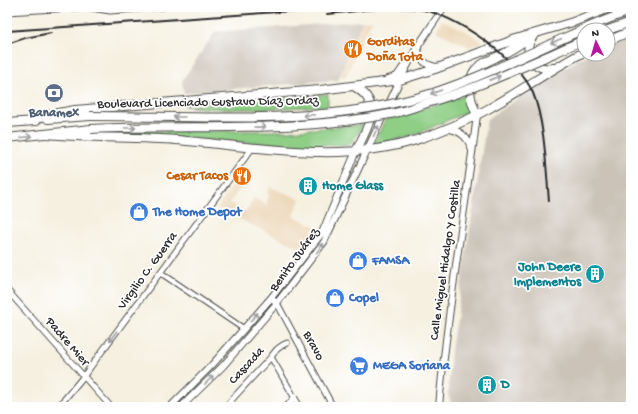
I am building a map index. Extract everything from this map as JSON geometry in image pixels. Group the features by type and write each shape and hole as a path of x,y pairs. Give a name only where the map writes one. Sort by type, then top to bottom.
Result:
{"main road":[{"path":"31,121 47,115 75,110 315,90 400,80 573,22 612,7"},
{"name":"Boulevard Licenciado Gustavo Díaz Ordaz","path":"7,123 90,116 274,116 344,112 394,104 459,84 598,22 631,11"},
{"path":"616,27 631,22"},
{"path":"616,38 631,31"},
{"path":"535,34 529,44 529,54 534,64 544,68 554,68 576,56"},
{"path":"477,115 471,97 471,81 474,71 482,63 516,47 535,34"},
{"name":"Boulevard Licenciado Gustavo Díaz Ordaz","path":"7,138 91,129 275,127 317,125 353,121 397,112 464,92 576,43"},
{"path":"46,134 73,137 116,137 167,140 323,152 367,150 402,144 445,129 477,115 509,97 559,65"},
{"path":"354,86 366,96 369,100 370,107 369,122 356,151"}],"street":[{"path":"7,12 86,7 116,10 163,7"},
{"path":"315,90 392,78 400,73 444,7"},
{"path":"418,47 418,53 427,64 433,67 440,67"},
{"name":"Benito Juárez","path":"181,407 223,366 277,303 328,235 400,80 418,47"},
{"name":"Calle Miguel Hidalgo Y Costilla","path":"439,407 443,356 477,115"},
{"path":"445,129 456,130 465,136 471,146 472,156"},
{"name":"Virgilio C. Guerra","path":"58,407 83,377 161,273 253,147"},
{"name":"Benito Juárez","path":"170,407 244,329 271,298 322,233 356,151"},
{"path":"301,260 307,265"},
{"path":"161,273 244,329"},
{"name":"Padre Mier","path":"7,290 111,407"},
{"name":"Bravo","path":"271,298 277,303 333,407"},
{"name":"Cascada","path":"225,407 280,346 287,342"},
{"path":"271,357 300,407"},
{"path":"286,407 294,398"}],"shaded area":[{"path":"372,20 345,78 340,76 362,21"},
{"path":"442,20 470,33 483,42 469,47 436,31"},
{"path":"362,21 338,80 184,93 182,81 215,32"},
{"path":"631,35 631,407 452,407 448,394 451,351 487,119 576,61 616,62 616,41"},
{"path":"233,184 240,188 230,203 246,212 254,198 266,205 269,195 267,194 270,187 300,199 293,216 316,226 304,250 217,208"}],"green space":[{"path":"328,94 328,106 220,109 184,106"},
{"path":"464,96 469,111 412,136 373,145 385,120"},
{"path":"363,125 350,145 269,144 163,137 76,134 120,131 287,131"}],"railway":[{"path":"7,31 334,8"},
{"path":"327,14 385,8 407,8 433,12 467,28 500,53 526,80 537,105 543,132 549,201"},
{"path":"7,44 25,38 51,33"}],"place":[{"name":"Gorditas Doña Tota","path":"353,49"},
{"name":"Banamex","path":"54,93"},
{"name":"Cesar Tacos","path":"242,176"},
{"name":"Home Glass","path":"308,186"},
{"name":"The Home Depot","path":"139,212"},
{"name":"FAMSA","path":"358,261"},
{"name":"John Deere Implementos","path":"595,274"},
{"name":"Copel","path":"335,298"},
{"name":"MEGA Soriana","path":"359,366"},
{"name":"D","path":"487,385"}]}
